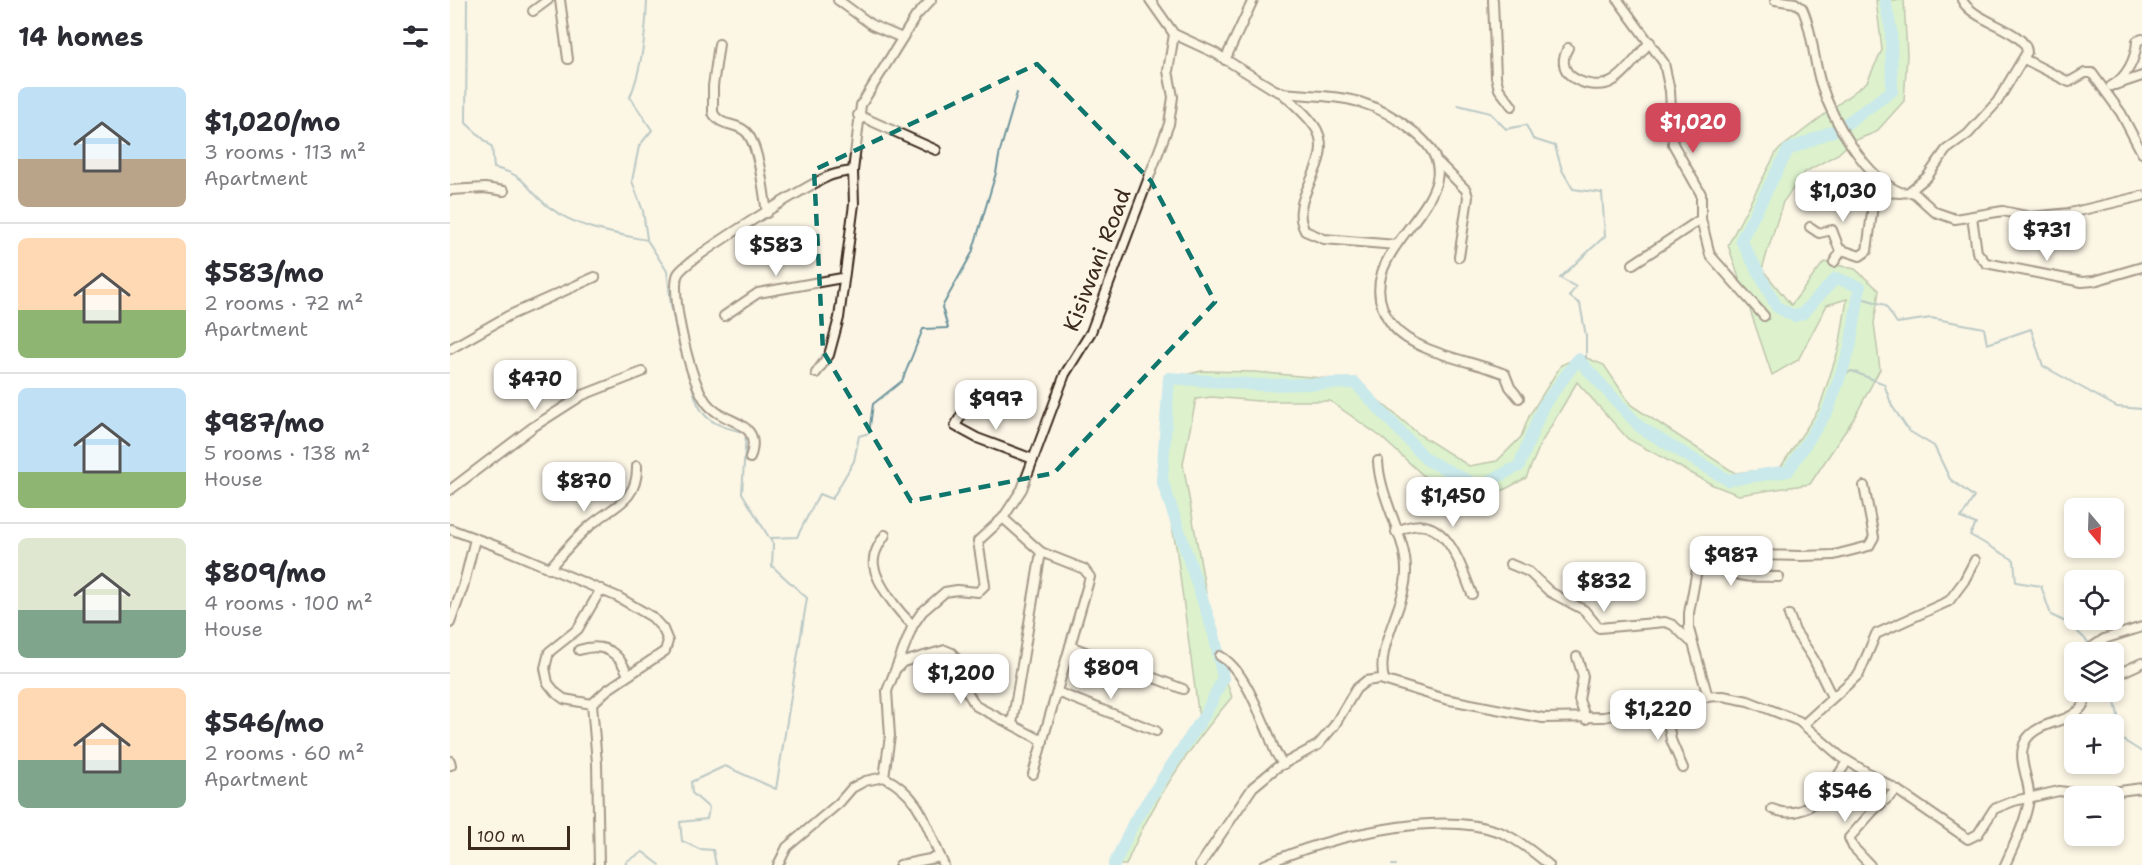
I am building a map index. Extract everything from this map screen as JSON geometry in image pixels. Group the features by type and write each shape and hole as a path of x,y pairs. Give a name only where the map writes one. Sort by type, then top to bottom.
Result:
{"street":[{"path":"533,11 548,0"},
{"path":"560,0 567,59"},
{"path":"838,0 872,25 902,38"},
{"path":"816,373 829,355 839,318 854,204 853,171 858,115 865,96 916,16 931,0"},
{"path":"1150,0 1174,34 1282,93 1310,121 1321,141 1321,153 1299,214 1305,231 1324,239 1396,245"},
{"path":"1225,60 1253,0"},
{"path":"1493,0 1498,89 1512,106"},
{"path":"1618,0 1632,23 1650,42 1664,63 1670,91 1673,144 1697,183 1701,194 1701,219 1710,255 1764,315"},
{"path":"1775,0 1795,3 1802,8 1821,85 1841,127 1869,168 1906,192"},
{"path":"1906,192 1927,177 1946,150 1968,134 1996,102 2024,58 2027,46 2022,39 1981,16 1962,0"},
{"name":"Kisiwani Road","path":"884,777 890,736 886,698 894,671 913,625 922,612 945,592 957,590 976,592 986,583 978,542 1003,518 1022,489 1065,374 1091,332 1166,135 1172,110 1168,71 1174,34"},
{"path":"2104,92 2119,82 2127,71 2137,51 2137,41 2142,39"},
{"path":"1568,48 1563,59 1565,72 1573,78 1603,85 1614,81 1650,42"},
{"path":"719,44 715,67 713,112 722,123 742,129 749,135 756,157 767,213"},
{"path":"2024,58 2069,82 2085,73 2092,73 2121,113 2142,153"},
{"path":"2112,86 2142,76"},
{"path":"1282,93 1329,94 1376,106 1392,114 1419,135 1433,150 1439,163 1466,190 1468,197 1459,257"},
{"path":"858,115 936,150"},
{"path":"1439,163 1438,182 1432,194 1383,264 1379,291 1392,325 1406,338 1449,357 1505,374 1510,387 1519,398"},
{"path":"750,458 754,439 749,430 714,411 701,391 686,343 676,281 682,269 699,254 821,180 853,171"},
{"path":"450,190 485,188 504,191"},
{"path":"1840,251 1864,255 1870,241 1874,197 1884,192 1906,192 1917,195 1935,212 1947,218 1972,217 2003,211 2025,216 2043,216 2142,196"},
{"path":"1972,217 1977,252 1989,265 2082,282 2094,281 2142,267"},
{"path":"1634,264 1701,219"},
{"path":"1810,227 1819,233 1832,230 1840,251 1834,262"},
{"path":"450,349 508,316 595,277"},
{"path":"724,316 758,292 792,289 843,278"},
{"path":"450,490 533,427 583,395 642,372"},
{"path":"970,398 955,426 977,438 1033,459"},
{"path":"1378,461 1380,482 1404,553 1406,580 1383,658 1384,679"},
{"path":"549,569 589,526 624,502 633,489 637,466"},
{"path":"1708,697 1691,642 1688,618 1697,578 1697,558 1703,550 1710,547 1731,544 1754,554 1769,555 1827,556 1858,551 1869,546 1874,537 1864,486"},
{"path":"1003,518 1041,552 1084,569 1090,577 1034,774"},
{"path":"1396,532 1407,526 1417,525 1442,535 1458,556 1472,594"},
{"path":"450,529 601,590 652,617 666,635 665,651 628,675 592,704 564,699 548,683 545,668 549,652 578,629 601,590"},
{"path":"885,535 878,546 874,567 896,607 913,625"},
{"path":"450,623 463,587 475,539"},
{"path":"1710,547 1723,567 1736,575 1779,577"},
{"path":"1012,724 1041,552"},
{"path":"1804,724 1832,696 1859,674 1876,634 1948,601 1964,581 1975,560"},
{"path":"1510,564 1529,572 1550,592 1584,610 1599,628 1665,622 1680,630 1691,642"},
{"path":"1789,615 1795,631 1813,658 1832,696"},
{"path":"2100,642 2142,627"},
{"path":"579,650 591,646 610,650 621,658 628,675"},
{"path":"1070,646 1183,689"},
{"path":"894,671 903,662 945,650 952,653 958,661 966,690 976,706 1043,741"},
{"path":"1220,656 1230,664 1244,683 1260,713 1276,754 1284,764"},
{"path":"1577,657 1583,676 1579,700 1586,719"},
{"path":"2124,671 2142,663"},
{"path":"1200,865 1245,796 1269,774 1318,745 1361,685 1373,680 1384,679 1445,699 1515,714 1586,719 1614,716 1665,703 1708,697 1748,701 1790,715 1847,761 1897,790 1968,838 1978,834 1994,809 2030,797 2059,791 2103,795 2142,788"},
{"path":"1057,692 1156,731"},
{"path":"2005,865 2030,797 2022,756 2027,738 2046,725 2079,711 2084,702"},
{"path":"1665,703 1671,740 1683,768"},
{"path":"592,704 597,763 599,865"},
{"path":"1772,809 1796,812 1814,804 1830,788 1847,761"},
{"path":"778,865 787,847 839,803 852,788 865,781 884,777 906,789 932,834 944,865"},
{"path":"1870,865 1852,847 1849,838 1874,810 1897,790"},
{"path":"1264,865 1311,848 1377,831 1463,824 1502,833 1549,865"},
{"path":"900,865 940,857"}],"highlighted area":[{"path":"1037,64 1151,181 1215,302 1054,473 911,501 823,351 814,170"}],"green space":[{"path":"1876,0 1904,0 1907,55 1904,101 1876,132 1851,142 1838,154 1805,172 1783,202 1762,269 1791,305 1824,262 1855,269 1879,290 1874,323 1880,369 1854,418 1810,484 1739,495 1713,485 1628,439 1577,382 1541,443 1526,478 1489,498 1472,498 1436,487 1381,437 1330,401 1258,401 1212,397 1196,399 1183,464 1217,655 1232,697 1172,777 1147,820 1126,865 1113,865 1150,796 1200,726 1176,546 1162,478 1166,380 1201,371 1255,372 1355,381 1420,435 1469,466 1497,461 1521,437 1529,416 1561,365 1582,356 1604,365 1631,405 1735,473 1780,468 1819,409 1839,348 1847,299 1827,305 1798,360 1772,375 1728,245 1777,151 1867,82 1882,50"}],"waterway":[{"path":"467,0 466,123 492,147 494,168 520,179 549,207 584,225 647,240 667,271 671,305 680,349 686,364"},
{"path":"647,0 643,50 630,97 652,130 639,146 632,181 643,211 647,239"},
{"path":"1114,865 1134,822 1206,713 1223,678 1214,634 1162,480 1169,378 1260,385 1355,383 1427,460 1479,486 1519,466 1543,406 1578,359 1640,427 1728,480 1788,471 1828,410 1850,348 1860,287 1836,278 1802,314 1794,316 1777,307 1741,240 1788,150 1840,128 1892,91 1891,30 1885,0"},
{"path":"770,538 797,537 819,494 832,499 854,461 859,436 869,433 873,404 902,381 923,329 948,328 942,307 972,253 1017,93"},
{"path":"1458,105 1490,113 1506,129 1526,125 1533,139 1555,146 1562,170 1573,189 1602,193 1605,236 1560,278 1576,287 1569,296 1580,304 1586,336 1586,368"},
{"path":"1858,297 1885,305 1897,323 1931,318 1984,328 1987,344 2031,329 2043,366 2117,407 2142,409"},
{"path":"1841,375 1852,371 1884,384 1892,406 1909,431 1934,446 1950,479 1974,497 1961,518 1976,524 1970,535 2014,560 2016,582 2041,586 2051,615 2070,624 2088,642"},
{"path":"691,380 697,403 708,418 715,423 746,433 742,493 773,544 772,566 807,598 776,789 725,766 691,782 692,793 709,808 707,819 680,822 682,841 699,849 713,850 716,865"},
{"path":"2115,702 2123,740 2142,752"},
{"path":"625,865 627,861 643,852 660,865"}]}
